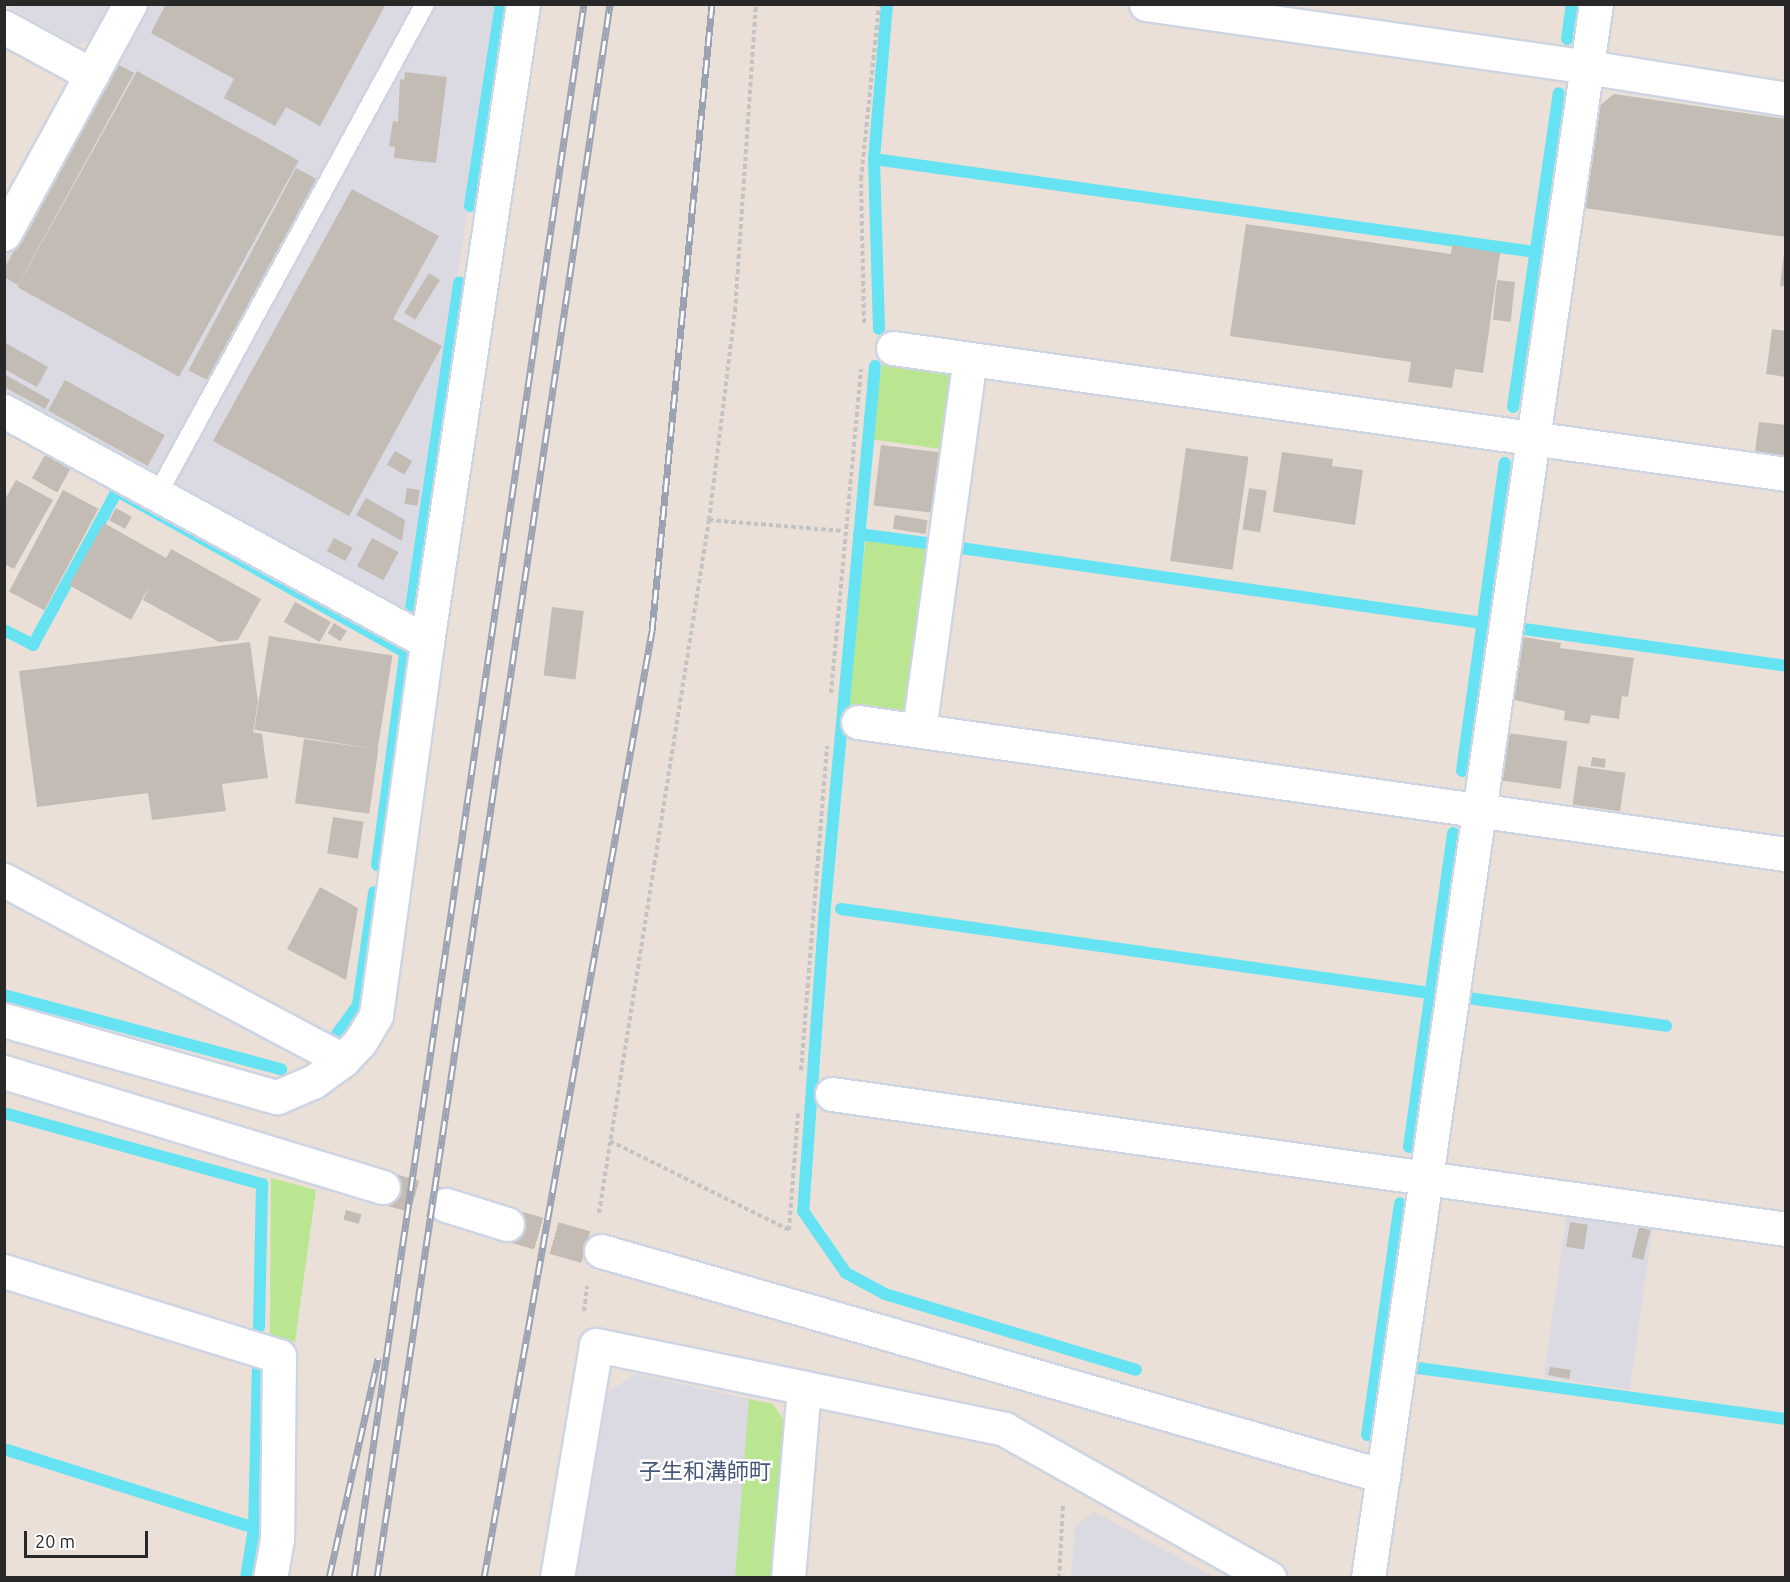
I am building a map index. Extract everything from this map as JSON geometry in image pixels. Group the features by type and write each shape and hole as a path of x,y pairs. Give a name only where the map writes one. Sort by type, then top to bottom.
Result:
{"street":[{"path":"4,234 130,4"},
{"path":"4,1020 277,1097 313,1082 343,1060 360,1042 376,1015 427,642 523,4"},
{"path":"1146,4 1587,67 1785,99"},
{"path":"1368,1578 1596,4"},
{"path":"4,27 92,75"},
{"path":"879,342 970,359 1785,474"},
{"path":"919,730 970,359"},
{"path":"4,411 427,642"},
{"path":"843,728 919,730 1785,854"},
{"path":"4,880 343,1060"},
{"path":"4,1072 383,1187"},
{"path":"832,1094 1785,1229"},
{"path":"446,1206 507,1224"},
{"path":"601,1251 1383,1476"},
{"path":"4,1271 279,1356 277,1539 270,1578"},
{"path":"557,1578 596,1345 1004,1429 1269,1578"},
{"path":"788,1578 804,1388"}],"lane":[{"path":"157,495 425,4"}],"path":[{"path":"756,4 735,311 709,520 610,1141 789,1230 799,1103"},
{"path":"879,4 861,179 879,342"},
{"path":"831,698 844,531 862,358"},
{"path":"709,520 844,531"},
{"path":"801,1079 843,728"},
{"path":"1059,1578 1066,1463"}],"shaded area":[{"path":"5,5 119,5 102,36 78,45"},
{"path":"143,5 499,5 406,611 5,393 5,257"},
{"path":"1567,1212 1653,1224 1630,1389 1544,1377"},
{"path":"635,1374 773,1404 776,1577 576,1578 608,1392"},
{"path":"1095,1512 1214,1577 1071,1577 1075,1525"}],"green space":[{"path":"883,357 961,368 950,450 871,439"},
{"path":"866,539 938,548 918,715 846,706"},
{"path":"271,1178 316,1190 295,1342 270,1336"},
{"path":"749,1399 773,1404 788,1427 776,1577 735,1578"}],"building":[{"path":"166,4 386,4 320,126 286,107 275,126 224,98 234,79 151,33"},
{"path":"117,64 134,73 18,285 4,277 4,269"},
{"path":"137,71 299,161 179,377 17,287"},
{"path":"405,72 447,77 436,163 394,158 395,147 389,146 393,121 398,122 400,79 404,80"},
{"path":"1614,94 1786,119 1786,237 1584,208 1598,107"},
{"path":"296,168 320,181 212,383 188,370"},
{"path":"352,189 439,236 393,319 442,346 349,516 213,441"},
{"path":"1246,224 1451,254 1452,245 1500,253 1483,373 1455,369 1452,388 1408,382 1411,362 1230,336"},
{"path":"1784,253 1786,253 1786,286 1780,286"},
{"path":"429,273 440,280 415,320 404,313"},
{"path":"1497,280 1515,282 1511,322 1493,320"},
{"path":"1772,329 1786,331 1786,377 1766,374"},
{"path":"4,342 48,367 37,387 4,369"},
{"path":"4,374 50,400 45,409 4,387"},
{"path":"65,380 165,435 148,466 48,411"},
{"path":"1759,422 1786,425 1786,456 1755,451"},
{"path":"881,445 944,453 936,513 874,506"},
{"path":"1186,448 1248,457 1233,570 1170,561"},
{"path":"395,451 412,461 404,475 387,465"},
{"path":"1282,452 1333,459 1332,466 1363,470 1355,525 1273,512"},
{"path":"46,453 71,467 57,492 32,478"},
{"path":"16,480 53,500 14,569 4,564 4,501"},
{"path":"407,488 420,490 417,506 404,504"},
{"path":"1249,488 1267,491 1260,532 1242,529"},
{"path":"63,490 98,509 44,610 9,592"},
{"path":"366,498 405,520 402,541 356,515"},
{"path":"116,508 132,517 125,529 109,520"},
{"path":"895,515 928,520 925,534 893,529"},
{"path":"104,523 166,558 171,549 261,599 238,640 219,642 143,600 150,585 131,620 69,585"},
{"path":"334,538 353,548 345,561 327,551"},
{"path":"372,538 398,552 383,580 357,566"},
{"path":"295,602 331,622 320,642 284,622"},
{"path":"552,607 584,611 575,679 544,675"},
{"path":"334,623 347,631 340,641 328,633"},
{"path":"269,636 392,656 378,749 254,730"},
{"path":"1523,637 1561,643 1560,648 1634,658 1628,697 1622,696 1619,719 1591,715 1589,724 1564,720 1565,711 1514,700"},
{"path":"250,642 258,702 253,732 262,734 268,778 222,784 226,811 152,820 148,793 37,807 19,671"},
{"path":"1508,733 1567,741 1561,789 1501,781"},
{"path":"304,739 378,749 369,814 295,803"},
{"path":"1592,757 1606,759 1605,768 1591,766"},
{"path":"1578,766 1626,773 1620,811 1573,805"},
{"path":"333,817 364,822 358,858 327,854"},
{"path":"320,887 358,908 346,980 287,949"},
{"path":"346,1210 361,1214 359,1224 343,1220"},
{"path":"1570,1222 1588,1225 1584,1250 1566,1247"},
{"path":"1639,1227 1651,1230 1643,1260 1632,1257"},
{"path":"1550,1367 1571,1370 1569,1379 1548,1375"}],"waterway":[{"path":"470,206 501,4"},
{"path":"879,329 874,159 887,4"},
{"path":"1567,39 1572,4"},
{"path":"1513,407 1559,93"},
{"path":"874,159 1535,252"},
{"path":"411,609 459,283"},
{"path":"875,366 825,906 803,1211 846,1273 885,1294 1136,1370"},
{"path":"1462,771 1505,463"},
{"path":"4,630 33,645 117,491 405,652"},
{"path":"859,534 933,544"},
{"path":"954,547 1483,623"},
{"path":"1524,629 1786,666"},
{"path":"377,865 406,648"},
{"path":"1409,1147 1453,833"},
{"path":"337,1034 358,1005 374,892"},
{"path":"841,909 1430,993"},
{"path":"4,995 281,1069"},
{"path":"1468,998 1666,1026"},
{"path":"4,1113 262,1184 259,1327"},
{"path":"1367,1435 1400,1203"},
{"path":"1418,1368 1786,1419"},
{"path":"246,1578 254,1528 258,1369"},
{"path":"4,1449 254,1528"}],"tunnel":[{"path":"383,1187 446,1205"},
{"path":"507,1224 601,1251"}],"railway":[{"path":"354,1578 584,4"},
{"path":"377,1578 610,4"},
{"path":"484,1578 652,631 712,4"},
{"path":"329,1578 378,1358"}],"district":[{"name":"子生和溝師町","path":"705,1471"}]}
